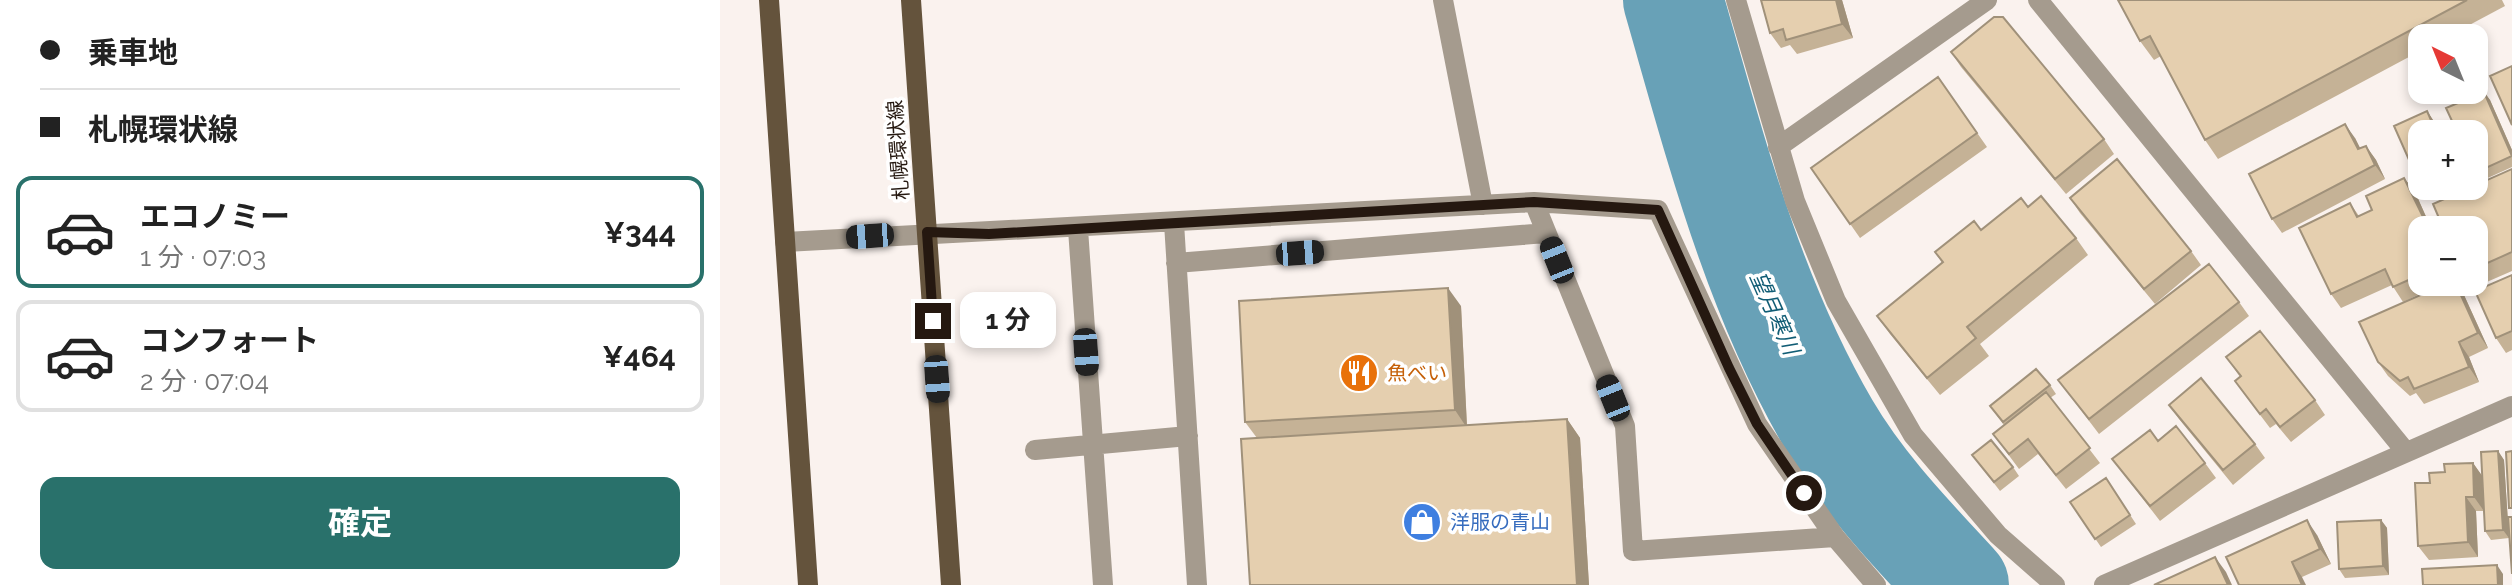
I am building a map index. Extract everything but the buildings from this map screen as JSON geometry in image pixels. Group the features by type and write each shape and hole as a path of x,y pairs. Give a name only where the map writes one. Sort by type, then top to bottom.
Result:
{"main road":[{"path":"769,0 808,585"},
{"name":"札幌環状線","path":"911,0 951,585"}],"street":[{"path":"1443,0 1483,205"},
{"path":"1736,0 1778,147 1818,263 1913,435 1998,535 2055,585"},
{"path":"1778,147 1987,0"},
{"path":"2038,0 2406,452"},
{"path":"785,242 927,232 989,234 1534,202 1658,210 1757,424 1835,537 1876,585"},
{"path":"1534,202 1625,426 1633,551 1835,537"},
{"path":"1174,223 1197,585"},
{"path":"1078,229 1103,585"},
{"path":"1176,263 1546,233"},
{"path":"2104,585 2512,406"},
{"path":"1035,450 1188,436"}],"waterway":[{"name":"望月寒川","path":"1673,0 1738,218 1778,323 1802,375 1829,425 1858,468 1890,509 1959,585"}],"place":[{"name":"魚べい","path":"1359,373"},
{"name":"洋服の青山","path":"1422,522"}],"route":[{"path":"933,321 927,232 989,234 1534,202 1658,210 1757,424 1804,493"}]}
